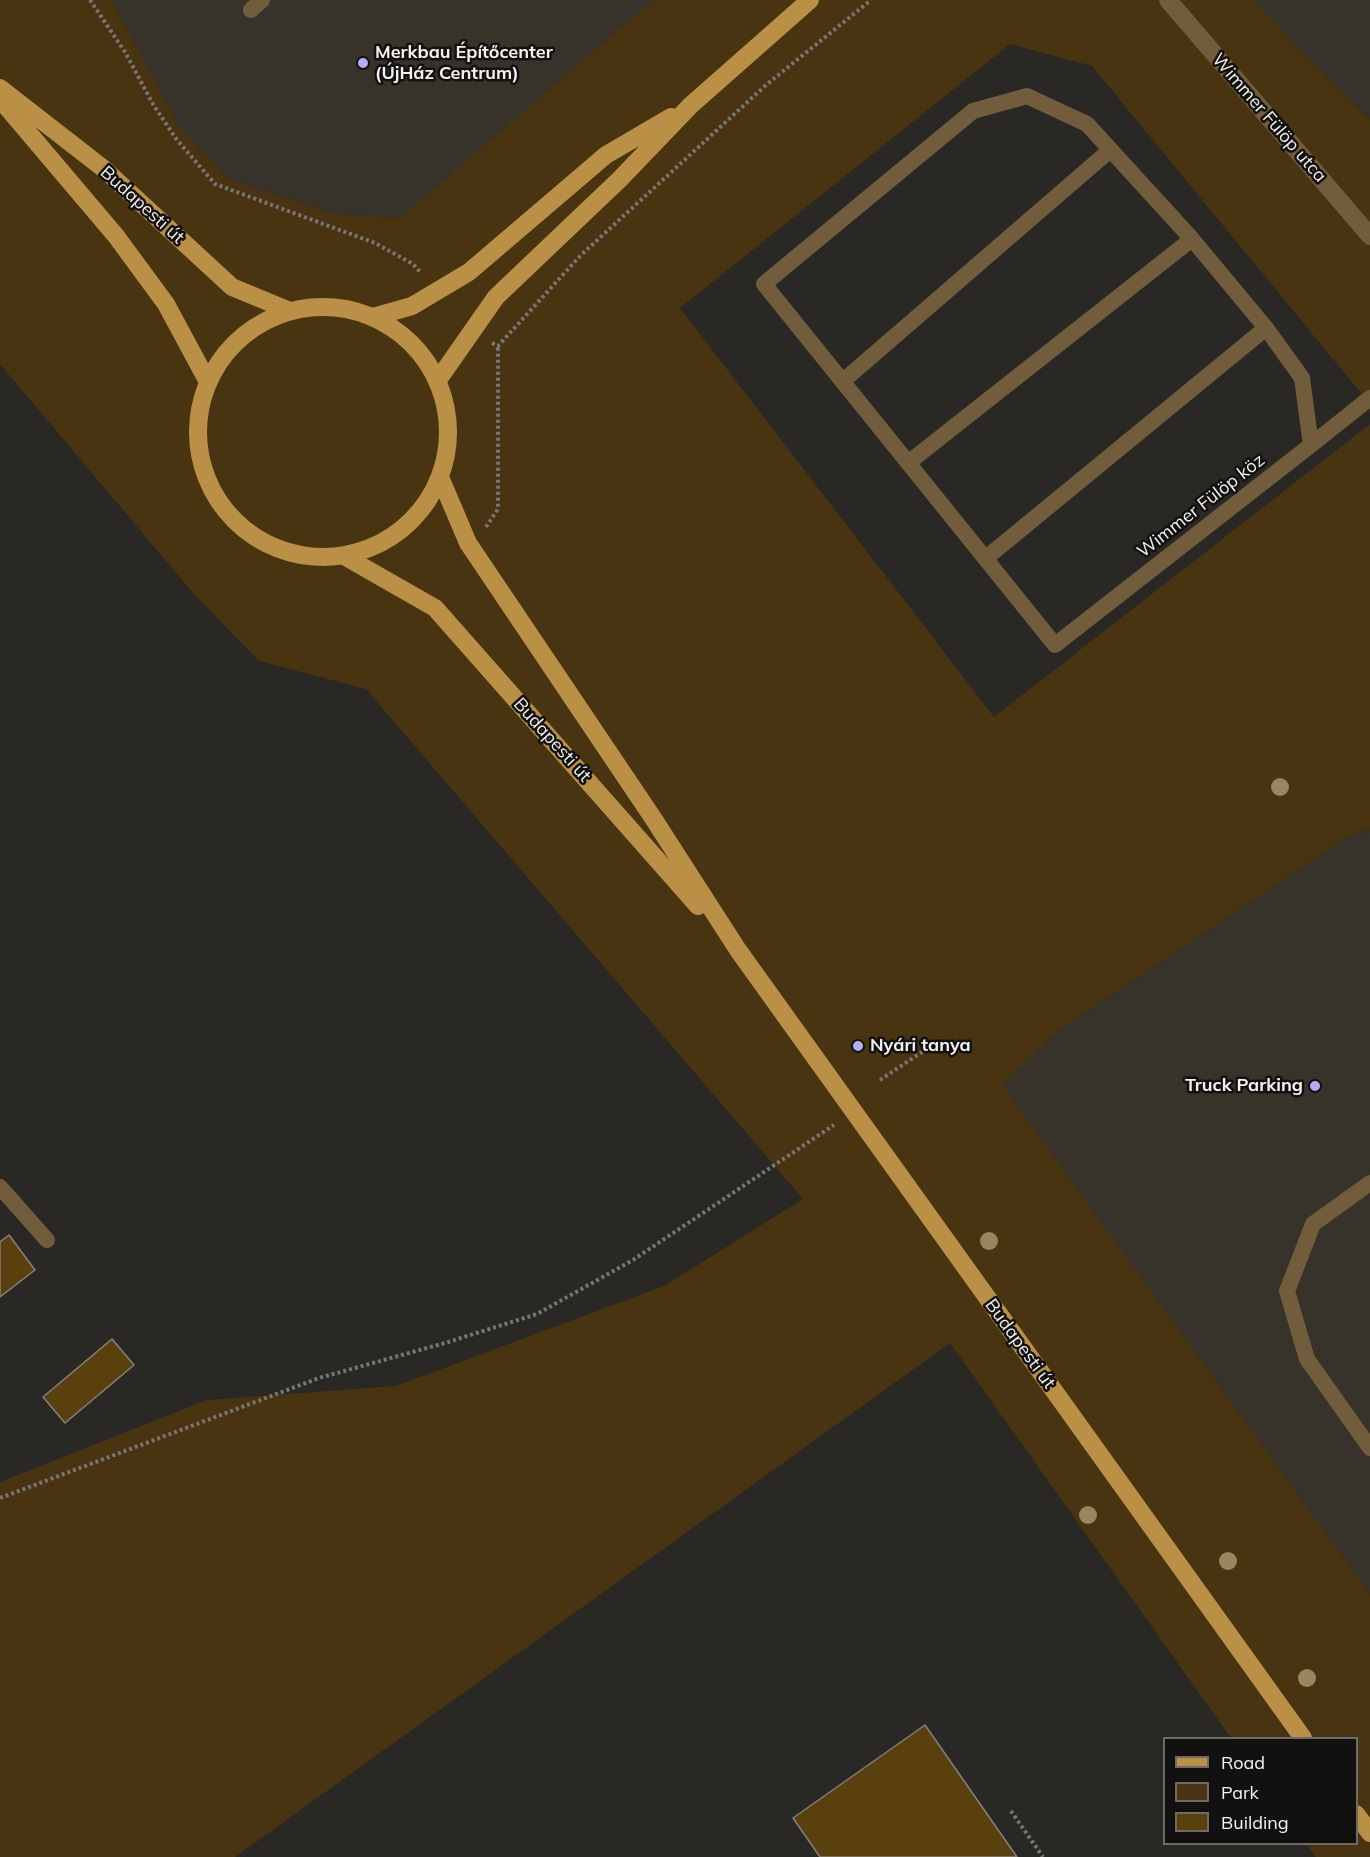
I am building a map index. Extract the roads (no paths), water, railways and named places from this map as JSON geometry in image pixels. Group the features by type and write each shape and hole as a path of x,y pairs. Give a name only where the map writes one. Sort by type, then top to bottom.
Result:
{"main road":[{"path":"438,380 496,297 620,179 691,105 810,0"},
{"name":"Budapesti út","path":"0,88 104,169 232,287 290,311"},
{"name":"Budapesti út","path":"0,99 116,236 166,304 208,382"},
{"path":"373,316 412,306 470,272 606,155 691,105"},
{"name":"Budapesti út","path":"332,307 373,316 411,342 438,380 446,404 449,429 447,453 440,477 425,505 403,529 375,546 344,555 303,555 283,550 246,531 225,509 208,483 198,443 201,402 208,382 222,358 241,338 264,321 290,311 332,307"},
{"name":"Budapesti út","path":"440,477 468,543 653,818 738,950 1302,1737"},
{"name":"Budapesti út","path":"344,555 435,609 738,950"},
{"path":"1358,1817 1370,1833"}],"street":[{"name":"Wimmer Fülöp utca","path":"1168,0 1370,236"}],"lane":[{"path":"1266,328 986,558 765,284 973,111 1027,96 1087,124 1109,151 1192,239 1266,328 1302,378 1311,445"},
{"path":"843,381 1109,151"},
{"path":"908,463 1192,239"},
{"name":"Wimmer Fülöp köz","path":"986,558 1055,645 1370,398"},
{"path":"1370,1183 1313,1224 1287,1291 1307,1359 1370,1449"},
{"path":"0,1187 47,1240"}],"place":[{"name":"Merkbau Építőcenter (ÚjHáz Centrum)","path":"363,63"},
{"name":"Nyári tanya","path":"858,1046"},
{"name":"Truck Parking","path":"1315,1086"}]}
